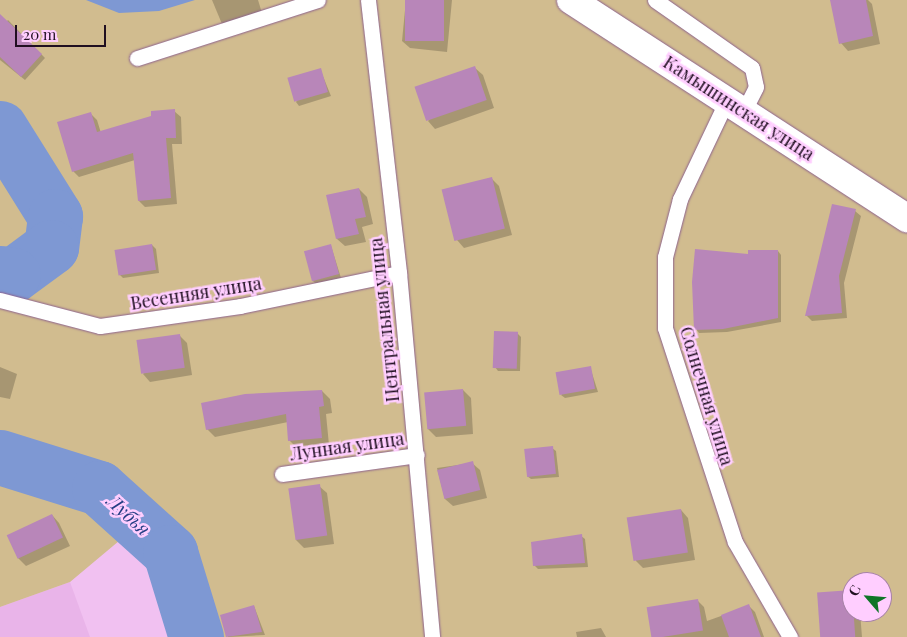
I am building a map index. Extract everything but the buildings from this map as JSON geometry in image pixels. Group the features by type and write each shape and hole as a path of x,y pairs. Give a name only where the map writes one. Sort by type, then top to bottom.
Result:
{"street":[{"name":"Камышинская улица","path":"571,0 907,218"}],"lane":[{"path":"137,58 318,0"},
{"name":"Центральная улица","path":"368,0 399,273 432,637"},
{"name":"Солнечная улица","path":"655,0 752,68 756,87 735,105 680,199 665,256 665,328 735,542 790,637"},
{"name":"Весенняя улица","path":"0,300 100,326 240,306 399,273"},
{"name":"Лунная улица","path":"282,474 417,455"}],"shaded area":[{"path":"0,0 907,0 907,637 214,637 190,548 150,515 70,582 0,607"},
{"path":"70,582 90,637 0,637 0,607"}],"water":[{"path":"86,0 195,0 159,11 119,13"}],"waterway":[{"name":"Лубья","path":"0,128 55,216 51,247 13,275 0,273"},
{"name":"Лубья","path":"0,457 99,488 170,552 196,637"}]}
